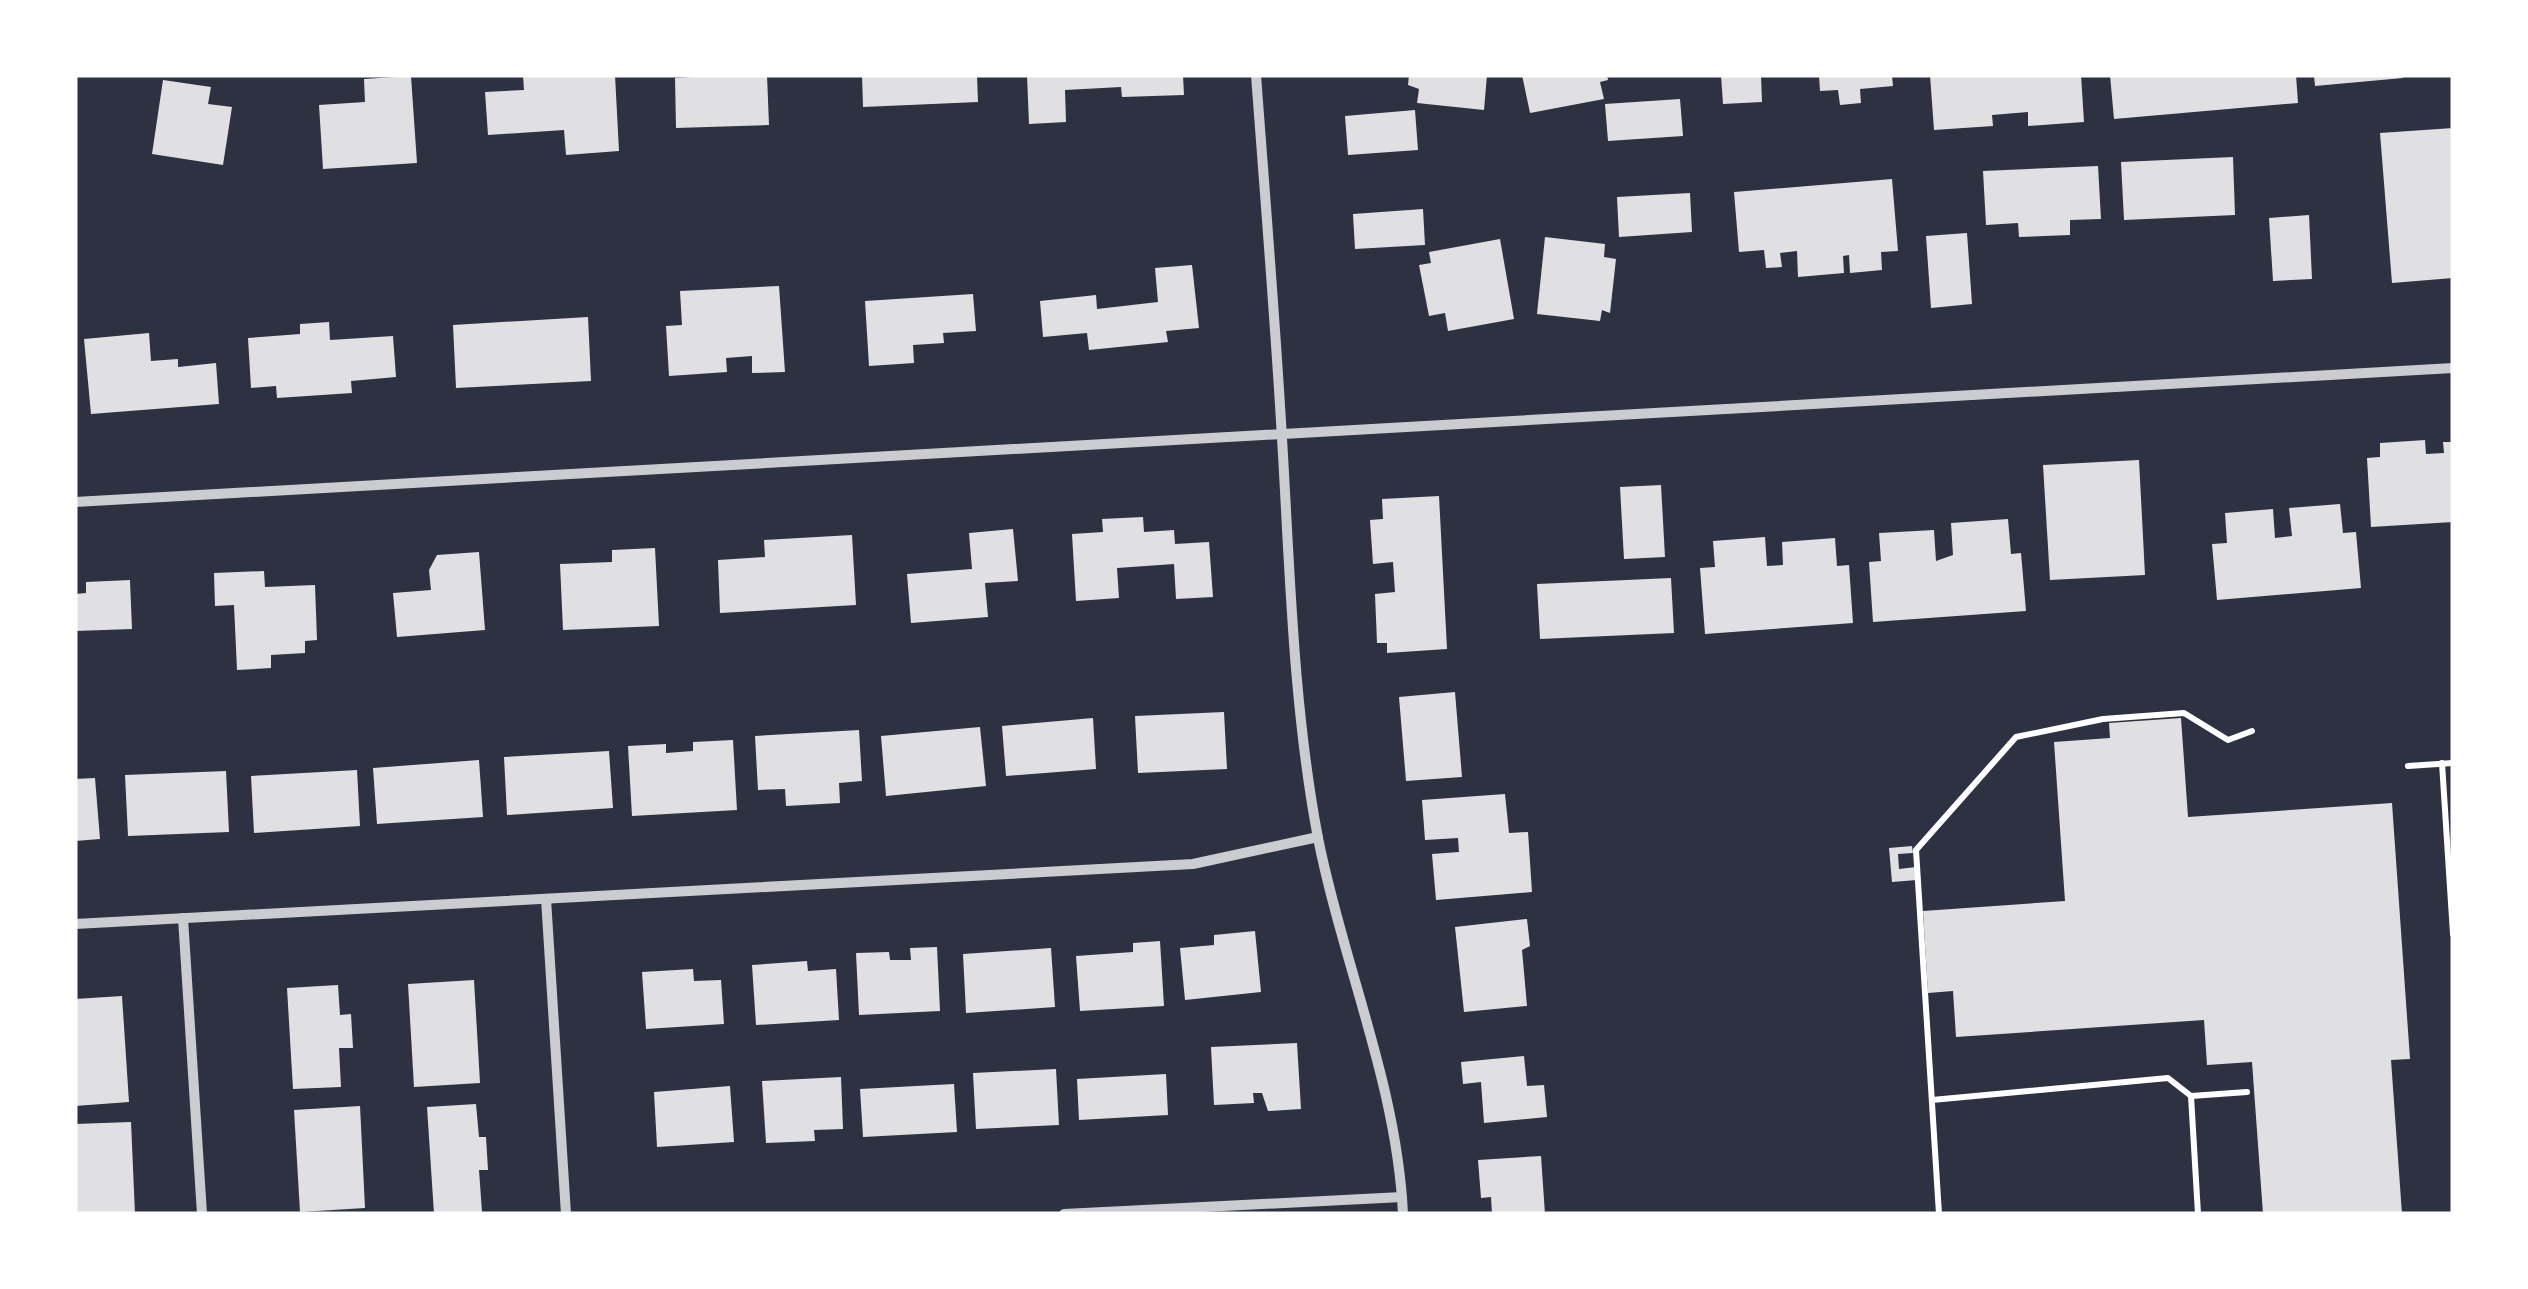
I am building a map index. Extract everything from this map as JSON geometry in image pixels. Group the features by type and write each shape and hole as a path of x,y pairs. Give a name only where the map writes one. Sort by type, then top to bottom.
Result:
{"street":[{"path":"1256,75 1296,674 1318,837 1355,988 1385,1084 1402,1214"},
{"path":"75,502 2453,368"},
{"path":"75,924 1193,864 1318,837"},
{"path":"546,899 566,1214"},
{"path":"183,918 202,1214"},
{"path":"1064,1214 1402,1197"}],"path":[{"path":"1939,1214 1916,850 2016,737 2102,719 2184,714 2228,740 2252,731"},
{"path":"2442,763 2453,934"},
{"path":"2408,766 2453,763"},
{"path":"1932,1100 2168,1078 2191,1096 2247,1092"},
{"path":"2191,1096 2198,1214"}],"building":[{"path":"523,75 615,75 619,151 566,155 564,130 488,135 485,92 524,90"},
{"path":"767,75 769,125 676,128 675,78"},
{"path":"862,75 977,75 978,102 863,107"},
{"path":"1027,75 1183,75 1184,95 1122,97 1121,87 1065,90 1066,122 1029,124"},
{"path":"1409,75 1487,75 1484,110 1417,103 1419,89 1408,85"},
{"path":"1522,75 1607,75 1608,80 1600,82 1604,99 1530,113"},
{"path":"1721,75 1761,75 1762,102 1723,104"},
{"path":"1819,75 1892,75 1893,86 1860,89 1861,103 1840,105 1838,90 1820,91"},
{"path":"1930,75 2081,75 2084,122 2028,126 2028,112 1992,115 1993,126 1934,130"},
{"path":"2110,75 2296,75 2298,103 2114,119"},
{"path":"2314,75 2402,75 2403,78 2315,86"},
{"path":"411,76 417,163 323,169 319,105 365,102 364,79"},
{"path":"163,80 211,87 208,104 232,107 223,165 152,154"},
{"path":"1680,99 1683,136 1608,141 1605,104"},
{"path":"1415,110 1418,150 1348,155 1345,116"},
{"path":"2453,128 2453,278 2392,283 2380,133"},
{"path":"2233,157 2235,215 2124,220 2121,162"},
{"path":"2098,166 2101,219 2070,220 2070,235 2019,237 2018,223 1986,225 1983,171"},
{"path":"1892,179 1898,251 1881,252 1882,270 1850,273 1849,255 1843,256 1844,273 1798,277 1797,251 1780,253 1782,267 1766,268 1764,250 1739,252 1734,192"},
{"path":"1690,193 1692,232 1619,237 1617,197"},
{"path":"1423,209 1425,245 1355,249 1353,214"},
{"path":"2309,215 2312,279 2273,281 2269,218"},
{"path":"1967,233 1972,304 1931,308 1926,236"},
{"path":"1545,237 1605,244 1604,257 1616,259 1610,313 1602,310 1600,321 1537,314"},
{"path":"1500,239 1514,319 1448,331 1445,313 1429,316 1419,265 1431,263 1429,252"},
{"path":"1192,265 1199,328 1166,331 1168,342 1089,350 1087,333 1043,337 1040,301 1096,295 1097,309 1158,302 1155,268"},
{"path":"779,286 785,372 752,373 752,356 726,358 727,372 669,376 666,326 682,325 680,291"},
{"path":"973,294 976,331 943,333 944,343 913,345 914,363 869,366 865,301"},
{"path":"588,317 591,381 456,388 453,325"},
{"path":"329,322 330,340 393,336 396,377 351,381 352,393 277,398 276,386 251,388 248,338 300,334 300,324"},
{"path":"149,333 151,361 178,359 178,367 216,363 219,404 91,414 84,339"},
{"path":"2425,440 2426,454 2444,453 2443,442 2453,442 2453,522 2371,527 2367,458 2380,457 2380,443"},
{"path":"2139,460 2145,575 2050,580 2043,465"},
{"path":"1661,485 1665,557 1624,559 1620,487"},
{"path":"1439,496 1447,649 1387,653 1387,643 1377,643 1375,594 1395,592 1393,562 1373,564 1370,520 1383,519 1382,499"},
{"path":"2340,504 2343,533 2356,532 2361,588 2217,600 2212,544 2227,543 2225,513 2273,509 2275,538 2292,536 2289,508"},
{"path":"1143,517 1144,532 1174,530 1175,544 1209,542 1213,597 1176,599 1174,564 1117,568 1119,598 1076,601 1072,534 1103,532 1102,519"},
{"path":"2008,519 2011,554 2021,553 2026,611 1873,622 1869,562 1881,561 1879,533 1934,530 1936,561 1953,555 1951,523"},
{"path":"1013,529 1018,581 985,583 988,617 911,623 907,574 972,569 969,533"},
{"path":"852,535 856,605 720,613 718,560 765,557 764,540"},
{"path":"1765,537 1767,566 1783,565 1782,542 1835,538 1837,566 1849,565 1853,623 1705,634 1700,568 1715,567 1713,541"},
{"path":"655,548 659,626 563,630 560,564 612,562 612,550"},
{"path":"479,552 485,630 397,637 393,593 431,590 429,570 437,555"},
{"path":"264,571 265,587 315,585 317,640 305,641 305,653 271,655 271,668 237,670 234,605 215,606 214,573"},
{"path":"1671,578 1674,633 1540,639 1537,584"},
{"path":"130,580 132,629 75,631 75,594 86,593 86,582"},
{"path":"1455,692 1462,777 1406,781 1399,697"},
{"path":"1224,712 1227,769 1138,773 1135,716"},
{"path":"1093,718 1096,769 1006,776 1002,726"},
{"path":"2181,718 2188,817 2392,803 2410,1059 2391,1060 2402,1214 2263,1214 2252,1062 2207,1065 2204,1020 1956,1037 1953,991 1928,993 1923,911 2065,901 2054,742 2110,738 2109,723"},
{"path":"980,727 986,786 886,796 881,736"},
{"path":"859,730 862,781 839,783 840,803 786,806 785,789 758,790 755,736"},
{"path":"733,740 737,810 632,816 628,746 666,744 666,753 693,751 693,742"},
{"path":"609,751 613,808 507,815 504,757"},
{"path":"479,760 483,817 377,824 373,768"},
{"path":"357,770 360,826 254,833 251,776"},
{"path":"226,771 229,832 128,836 125,775"},
{"path":"95,778 100,839 75,841 75,779"},
{"path":"1505,794 1509,833 1528,832 1532,892 1436,900 1432,854 1459,852 1458,838 1425,840 1422,800"},
{"path":"1912,846 1913,853 1898,854 1899,869 1916,867 1917,880 1892,882 1889,848"},
{"path":"1527,919 1530,946 1522,950 1527,1006 1464,1012 1455,927"},
{"path":"1255,931 1261,992 1185,1000 1180,948 1214,945 1214,935"},
{"path":"1160,941 1164,1006 1080,1011 1076,956 1133,952 1133,943"},
{"path":"937,947 940,1011 859,1015 856,953 889,952 890,960 911,960 910,948"},
{"path":"1051,948 1055,1007 966,1013 963,954"},
{"path":"807,961 808,971 836,969 839,1020 756,1025 752,965"},
{"path":"693,969 694,981 721,980 724,1024 646,1029 642,972"},
{"path":"474,980 480,1083 414,1087 408,984"},
{"path":"338,985 340,1015 351,1014 353,1048 339,1048 341,1087 293,1089 287,988"},
{"path":"122,996 129,1102 75,1106 75,999"},
{"path":"1297,1043 1301,1109 1268,1111 1262,1093 1253,1093 1254,1103 1214,1105 1211,1047"},
{"path":"1524,1056 1527,1086 1544,1085 1547,1117 1484,1123 1481,1082 1463,1084 1461,1062"},
{"path":"1056,1069 1059,1125 976,1129 973,1073"},
{"path":"1166,1074 1168,1115 1079,1120 1077,1079"},
{"path":"841,1077 843,1129 814,1130 815,1141 766,1143 762,1081"},
{"path":"954,1084 957,1132 863,1137 860,1089"},
{"path":"730,1086 734,1142 657,1147 654,1092"},
{"path":"476,1104 479,1137 486,1137 488,1170 479,1170 482,1212 434,1214 427,1107"},
{"path":"360,1106 365,1208 300,1212 294,1110"},
{"path":"131,1122 135,1214 76,1214 75,1124"},
{"path":"1541,1156 1545,1214 1492,1214 1491,1197 1481,1198 1478,1160"}]}
